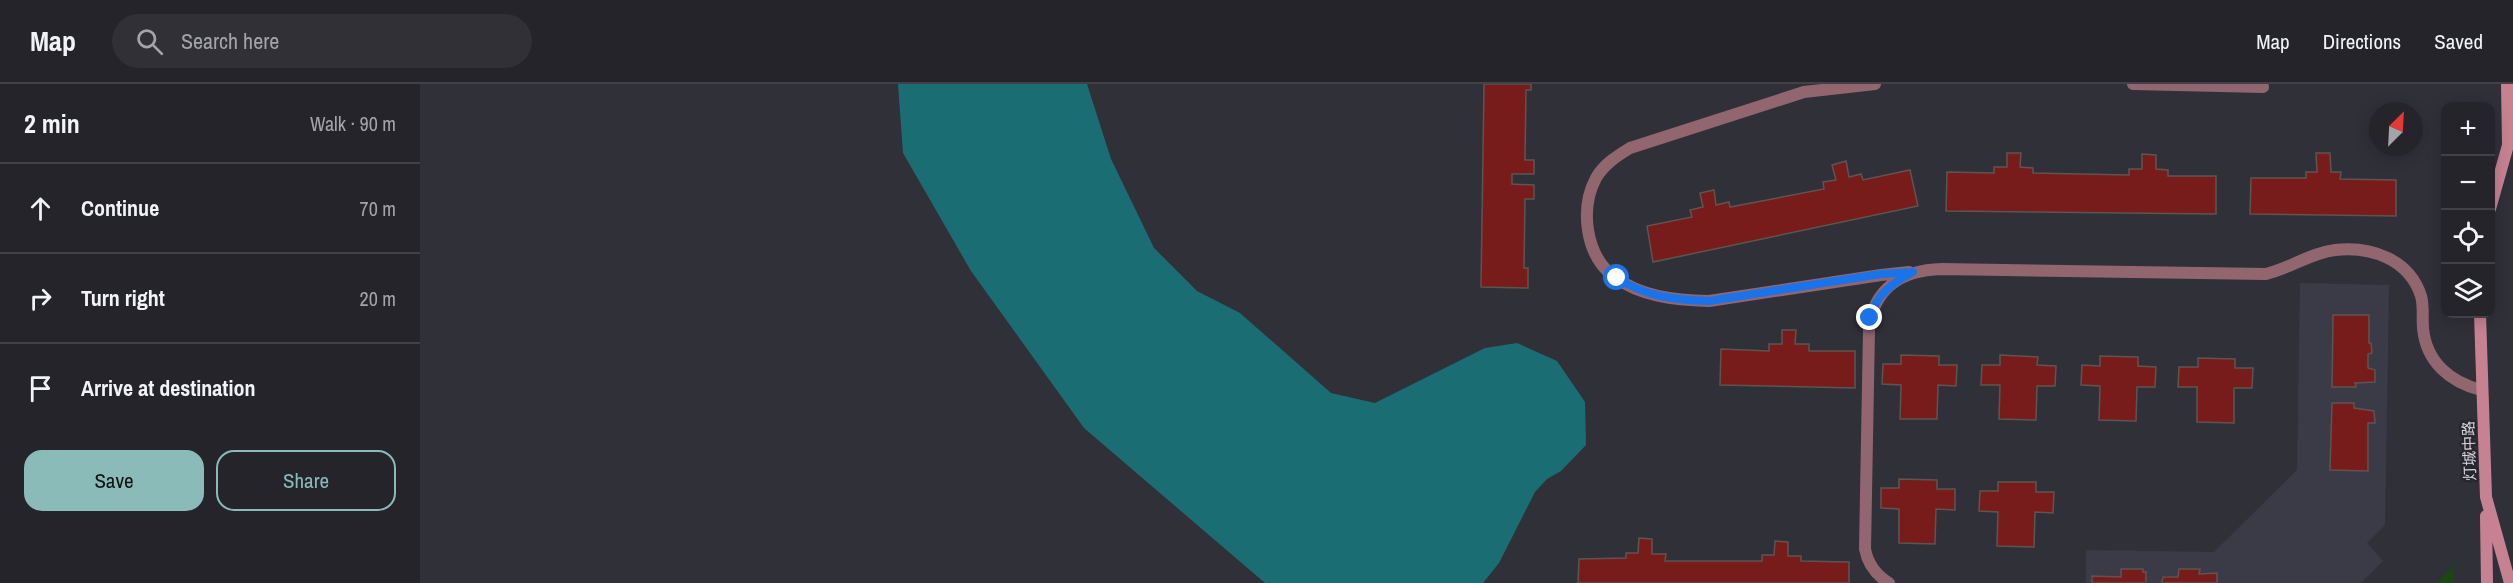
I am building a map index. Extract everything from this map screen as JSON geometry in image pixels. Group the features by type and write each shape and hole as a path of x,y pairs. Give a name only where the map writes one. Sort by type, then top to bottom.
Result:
{"main road":[{"path":"2495,193 2510,145 2507,84"},
{"name":"灯城中路","path":"2480,318 2486,497 2510,583"},
{"path":"2486,497 2487,583"}],"lane":[{"path":"1875,84 1804,92 1630,148 1614,157 1597,177 1588,206 1589,232 1595,252 1610,274 1629,286 1656,296 1709,301 1881,274 1942,269 2266,274 2292,266 2318,252 2338,249 2373,252 2395,261 2416,284 2421,297 2427,345 2440,370 2455,381 2481,390"},
{"path":"2133,84 2263,87"},
{"path":"1889,583 1873,569 1867,560 1865,549 1869,330 1872,308 1880,297 1893,283 1913,272"}],"shaded area":[{"path":"2300,283 2389,285 2385,525 2367,543 2383,561 2361,583 2086,583 2086,550 2214,552 2297,470"}],"green space":[{"path":"2453,566 2453,583 2437,583"}],"water":[{"path":"898,84 1087,84 1111,159 1154,248 1197,291 1240,313 1331,393 1375,403 1485,348 1517,343 1557,361 1585,402 1586,445 1561,471 1547,479 1535,492 1499,563 1483,583 1265,583 1084,428 971,271 903,153"}],"building":[{"path":"1484,84 1531,84 1531,90 1526,90 1525,160 1534,160 1534,174 1512,174 1512,184 1534,185 1534,199 1525,199 1524,268 1528,268 1528,288 1481,287"},
{"path":"2007,153 2021,153 2020,167 2033,168 2033,173 2129,175 2129,169 2142,169 2142,154 2156,155 2156,169 2168,170 2168,176 2216,176 2216,214 1946,211 1947,172 1994,173 1994,167 2007,167"},
{"path":"2316,153 2330,153 2331,172 2341,172 2340,179 2396,180 2396,216 2250,214 2251,178 2306,178 2306,172 2317,172"},
{"path":"1846,161 1849,177 1861,174 1863,180 1910,170 1918,206 1653,262 1647,226 1692,217 1690,210 1703,207 1700,193 1714,190 1716,205 1729,202 1730,207 1824,189 1823,182 1836,180 1832,165"},
{"path":"2333,315 2369,315 2369,343 2371,343 2372,353 2368,354 2368,368 2375,370 2375,382 2355,383 2356,387 2332,387"},
{"path":"1782,330 1796,330 1795,344 1809,344 1809,351 1855,351 1855,388 1720,385 1721,349 1769,351 1769,344 1782,344"},
{"path":"1901,355 1939,356 1939,365 1957,365 1956,386 1938,385 1937,419 1900,419 1901,385 1882,384 1883,364 1901,364"},
{"path":"2000,355 2038,357 2037,365 2056,366 2055,386 2037,386 2036,420 1999,419 2000,385 1981,385 1982,365 2000,365"},
{"path":"2100,356 2138,357 2138,366 2156,367 2155,387 2137,387 2136,421 2099,420 2100,386 2081,385 2082,365 2100,366"},
{"path":"2198,358 2235,359 2235,368 2253,368 2252,388 2234,388 2234,423 2197,422 2197,387 2178,387 2179,367 2198,367"},
{"path":"2332,403 2354,403 2354,408 2374,411 2375,423 2368,423 2368,471 2330,470"},
{"path":"1899,479 1937,480 1937,489 1955,489 1955,510 1936,509 1935,544 1899,543 1899,509 1881,508 1881,488 1899,488"},
{"path":"1998,482 2036,482 2036,492 2054,492 2053,513 2035,512 2034,547 1997,546 1998,512 1979,511 1980,491 1998,491"},
{"path":"1639,538 1652,539 1652,554 1666,554 1665,561 1762,561 1762,555 1774,555 1775,541 1788,542 1788,556 1801,556 1801,561 1849,562 1849,583 1578,583 1579,559 1626,558 1626,553 1638,553"},
{"path":"2121,569 2143,569 2143,572 2146,572 2146,583 2092,583 2092,576 2121,577"},
{"path":"2179,569 2200,569 2199,574 2217,573 2217,583 2162,583 2163,577 2178,577"}],"route":[{"path":"1617,278 1629,286 1656,296 1709,301 1881,274 1913,272 1884,291 1872,308 1870,318"}]}
